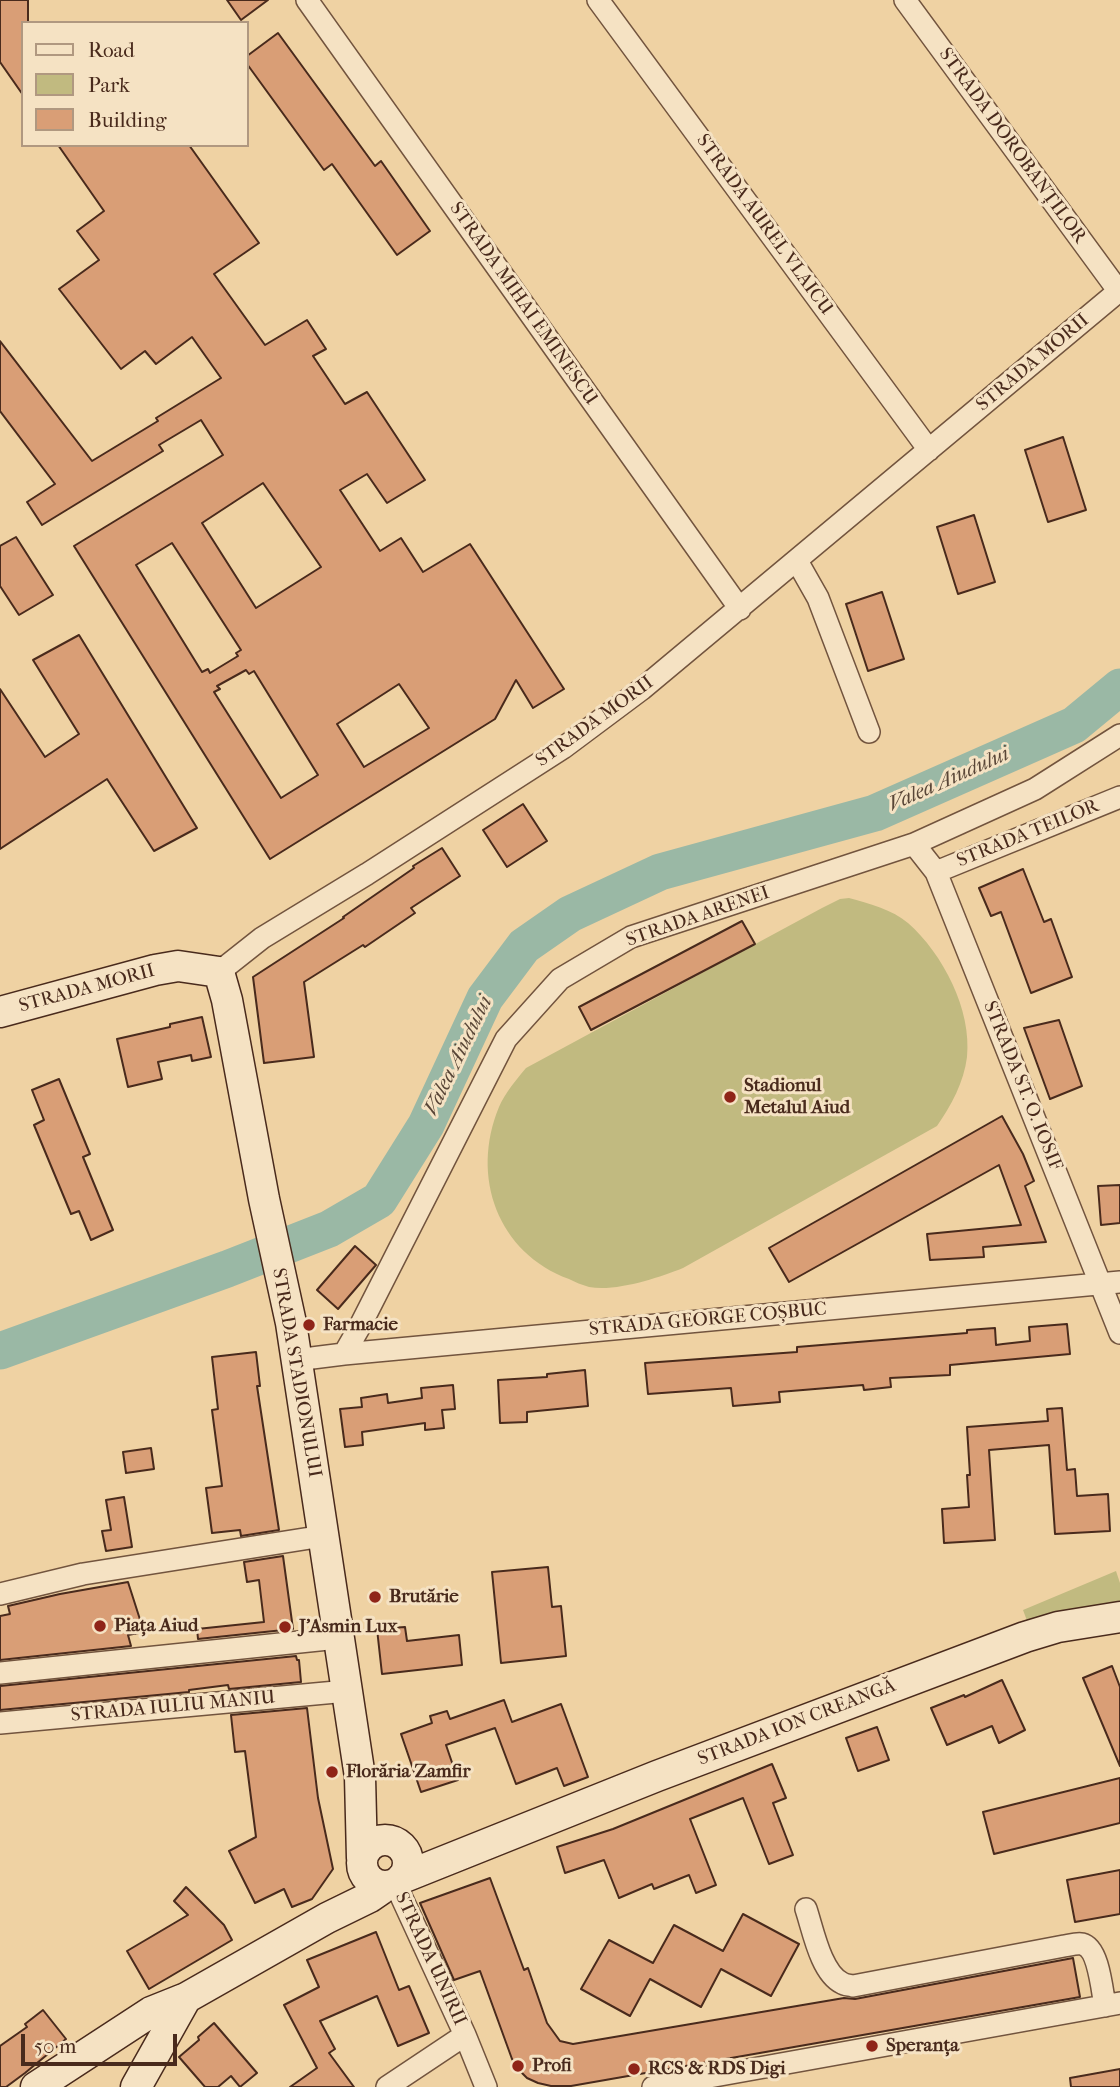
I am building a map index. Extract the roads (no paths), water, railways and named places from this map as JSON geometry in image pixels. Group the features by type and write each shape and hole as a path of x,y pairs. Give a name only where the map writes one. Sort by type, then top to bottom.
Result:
{"main road":[{"name":"STRADA MORII","path":"0,1012 178,965 219,972"},
{"name":"STRADA STADIONULUI","path":"219,972 227,1000 296,1360 360,1777 362,1862"},
{"name":"STRADA ION CREANGĂ","path":"36,2087 151,2012 186,1998 327,1918 352,1908 394,1882 670,1771 1025,1637 1058,1627 1120,1617"},
{"name":"STRADA STADIONULUI","path":"360,1777 402,1847"},
{"path":"386,1840 402,1847 407,1856 406,1871 394,1882 372,1881 367,1876 362,1862 370,1845 386,1840"},
{"name":"STRADA ION CREANGĂ","path":"402,1847 478,1846"},
{"name":"STRADA ION CREANGĂ","path":"327,1918 362,1862"},
{"path":"136,2087 186,1998"}],"street":[{"name":"STRADA MIHAI EMINESCU","path":"306,0 740,609"},
{"name":"STRADA AUREL VLAICU","path":"598,0 929,450"},
{"name":"STRADA DOROBANȚILOR","path":"905,0 1119,292"},
{"name":"STRADA MORII","path":"219,972 262,938 563,748 642,689 1119,292"},
{"path":"797,561 818,598 869,732"},
{"name":"STRADA ARENEI","path":"344,1354 506,1039 560,979 631,937 914,844 1035,789 1120,734"},
{"name":"STRADA TEILOR","path":"936,872 1120,797"},
{"name":"STRADA ST. O. IOSIF","path":"914,844 936,872 1111,1283 1120,1333"},
{"name":"STRADA GEORGE COȘBUC","path":"296,1360 1111,1283"},
{"path":"0,1594 83,1574 323,1536"},
{"path":"0,1673 338,1638"},
{"name":"STRADA IULIU MANIU","path":"0,1723 346,1691"},
{"name":"STRADA UNIRII","path":"394,1882 465,2035 486,2087"},
{"path":"653,2087 1112,2005 1091,1949 1083,1944 1065,1945 853,1986 841,1983 830,1972 822,1958 806,1909"},
{"name":"STRADA UNIRII","path":"387,2087 465,2035"}],"waterway":[{"name":"Valea Aiudului","path":"0,1351 329,1229 379,1200 426,1125 485,998 524,946 570,914 660,872 875,813 1074,725 1120,687"}],"place":[{"name":"Stadionul Metalul Aiud","path":"730,1097"},
{"name":"Farmacie","path":"309,1325"},
{"name":"Brutărie","path":"375,1597"},
{"name":"Piața Aiud","path":"100,1626"},
{"name":"J'Asmin Lux","path":"285,1627"},
{"name":"Florăria Zamfir","path":"332,1772"},
{"name":"Speranța","path":"872,2046"},
{"name":"Profi","path":"518,2066"},
{"name":"RCS & RDS Digi","path":"634,2069"}]}
